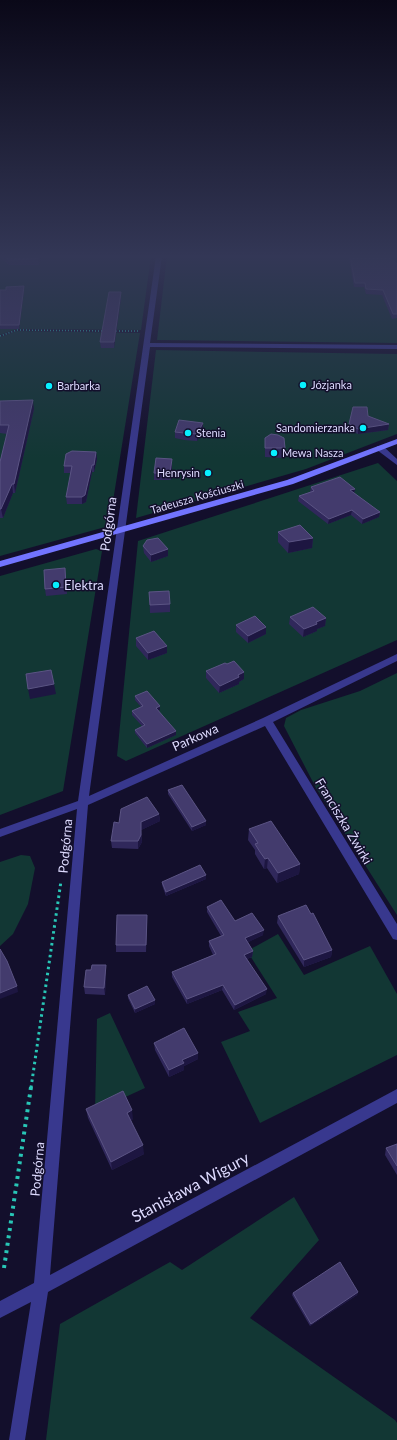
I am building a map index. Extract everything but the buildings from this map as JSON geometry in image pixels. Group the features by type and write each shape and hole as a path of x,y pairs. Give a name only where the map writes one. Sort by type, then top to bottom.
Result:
{"street":[{"name":"Podgórna","path":"16,1440 41,1288 83,803 151,323"},
{"path":"148,345 397,347"},
{"name":"Tadeusza Kościuszki","path":"0,564 290,482 397,441"},
{"path":"380,448 397,463"},
{"name":"Parkowa","path":"0,833 83,803 268,720 397,657"},
{"name":"Franciszka Żwirki","path":"268,720 397,935"},
{"name":"Stanisława Wigury","path":"0,1310 397,1096"}],"path":[{"path":"0,336 17,330 143,332"},
{"path":"4,1268 62,876"}],"green space":[{"path":"0,323 142,323 141,330 17,329 0,335"},
{"path":"159,323 397,323 397,343 157,340"},
{"path":"17,331 140,333 109,526 0,556 0,337"},
{"path":"156,350 397,354 397,434 306,469 136,518"},
{"path":"378,463 397,481 397,640 126,761 117,756 138,541"},
{"path":"96,549 102,551 63,791 0,815 0,576"},
{"path":"397,673 397,915 316,788 284,726 286,718 301,710 360,691"},
{"path":"21,855 30,856 35,868 28,904 13,934 0,946 0,862"},
{"path":"278,934 304,975 370,946 397,994 397,1055 260,1123 221,1042 250,1031 238,1012 277,998 247,951"},
{"path":"110,1013 145,1088 95,1111 97,1019"},
{"path":"294,1197 319,1240 250,1318 395,1420 397,1423 397,1440 46,1440 60,1324 170,1262 182,1270"}],"place":[{"name":"Józjanka","path":"303,385"},
{"name":"Barbarka","path":"49,386"},
{"name":"Sandomierzanka","path":"363,428"},
{"name":"Stenia","path":"188,433"},
{"name":"Mewa Nasza","path":"274,453"},
{"name":"Henrysin","path":"208,473"},
{"name":"Elektra","path":"56,585"}]}
